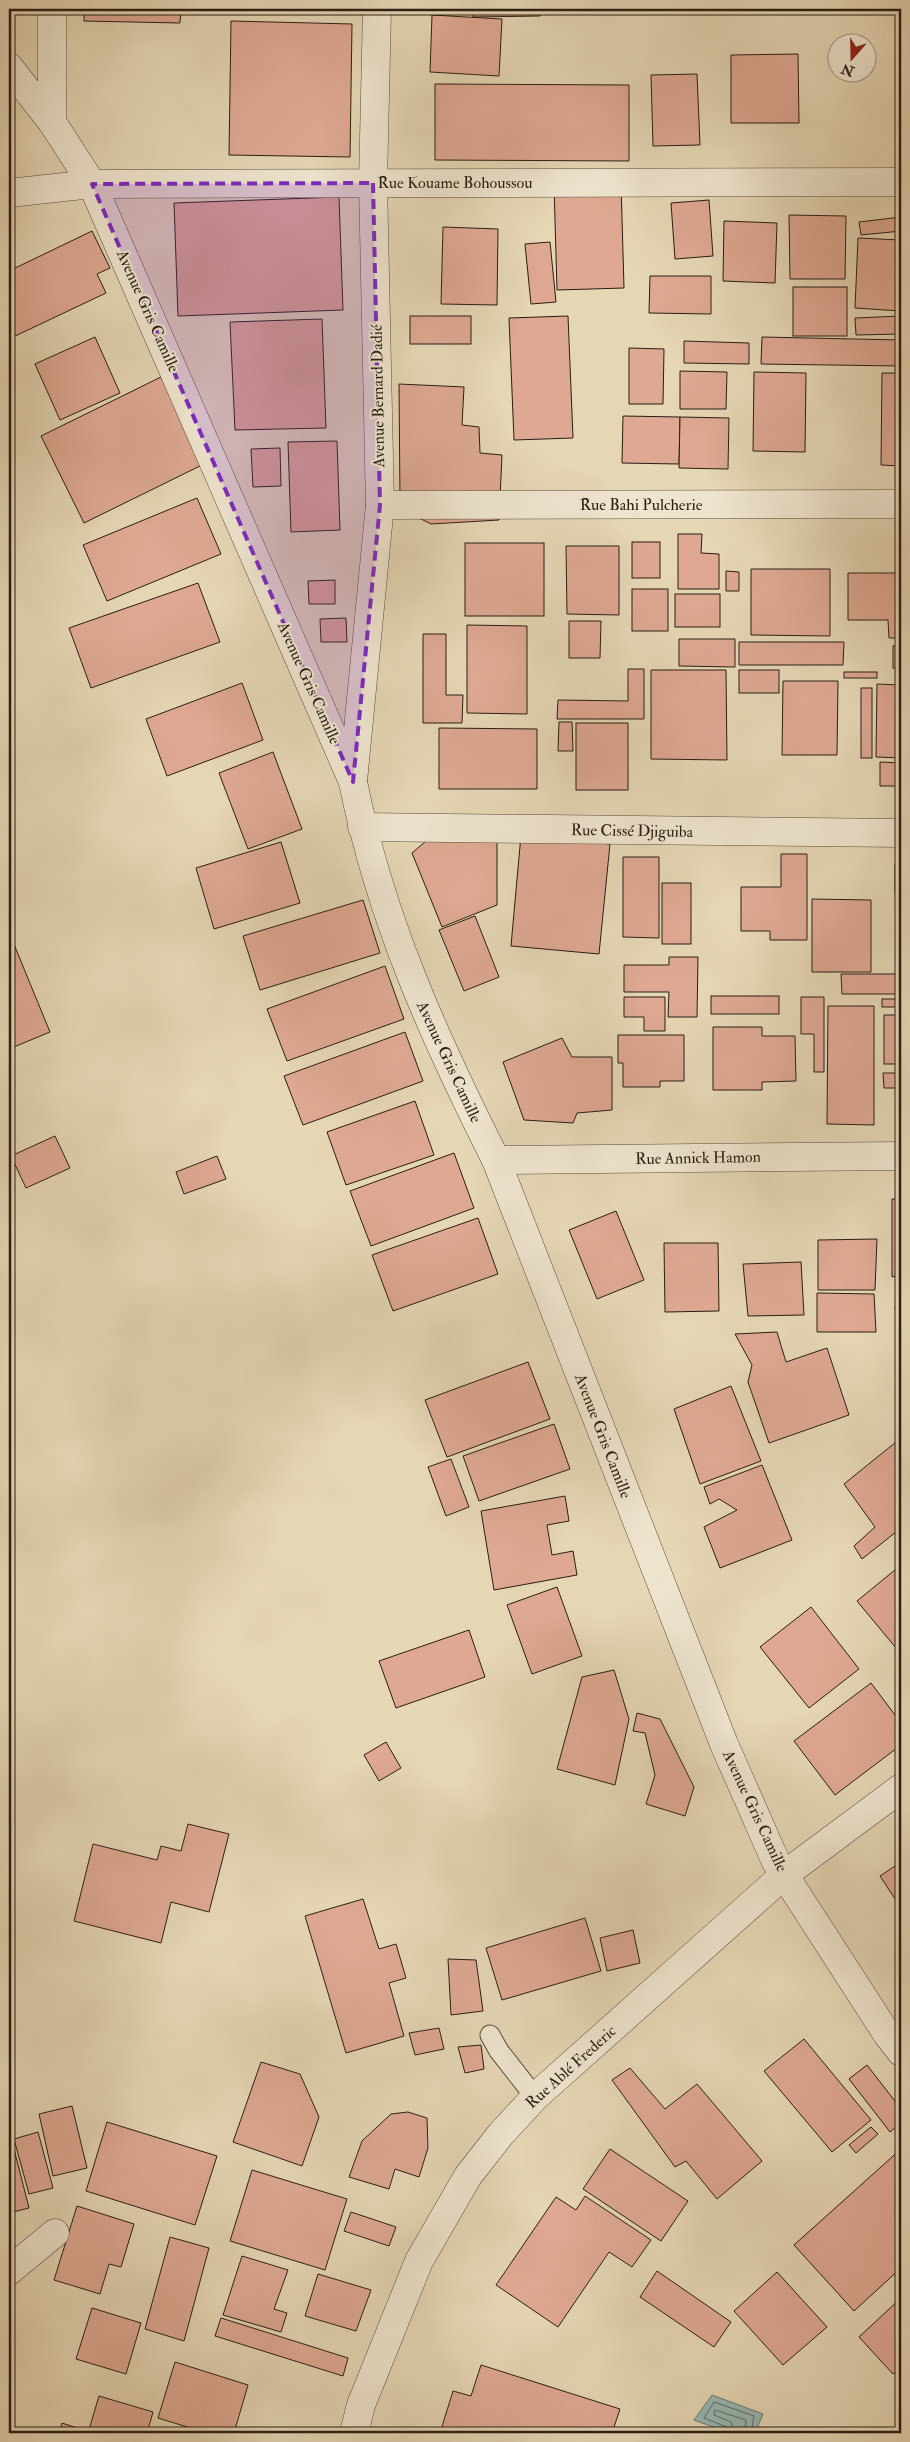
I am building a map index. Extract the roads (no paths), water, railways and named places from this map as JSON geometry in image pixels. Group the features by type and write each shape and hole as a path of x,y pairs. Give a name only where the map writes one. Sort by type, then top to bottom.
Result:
{"street":[{"path":"52,9 52,122"},
{"name":"Avenue Bernard Dadié","path":"353,782 380,505 373,183 377,9"},
{"name":"Avenue Gris Camille","path":"9,67 52,122 92,184 353,782 362,828 386,908 418,995 453,1074 496,1160 724,1744 776,1862 901,2052"},
{"name":"Rue Kouame Bohoussou","path":"9,193 92,184 901,182"},
{"name":"Rue Bahi Pulcherie","path":"380,505 901,504"},
{"name":"Rue Cissé Djiguiba","path":"362,828 901,833"},
{"name":"Rue Annick Hamon","path":"496,1160 901,1156"},
{"name":"Rue Ablé Frederic","path":"354,2433 368,2388 418,2262 468,2176 500,2135 535,2097 784,1875 901,1788"},
{"path":"9,2271 55,2233"}],"lane":[{"path":"490,2036 516,2074 535,2097"}],"water":[{"path":"712,2395 763,2414 755,2433 730,2433 694,2420"}]}
